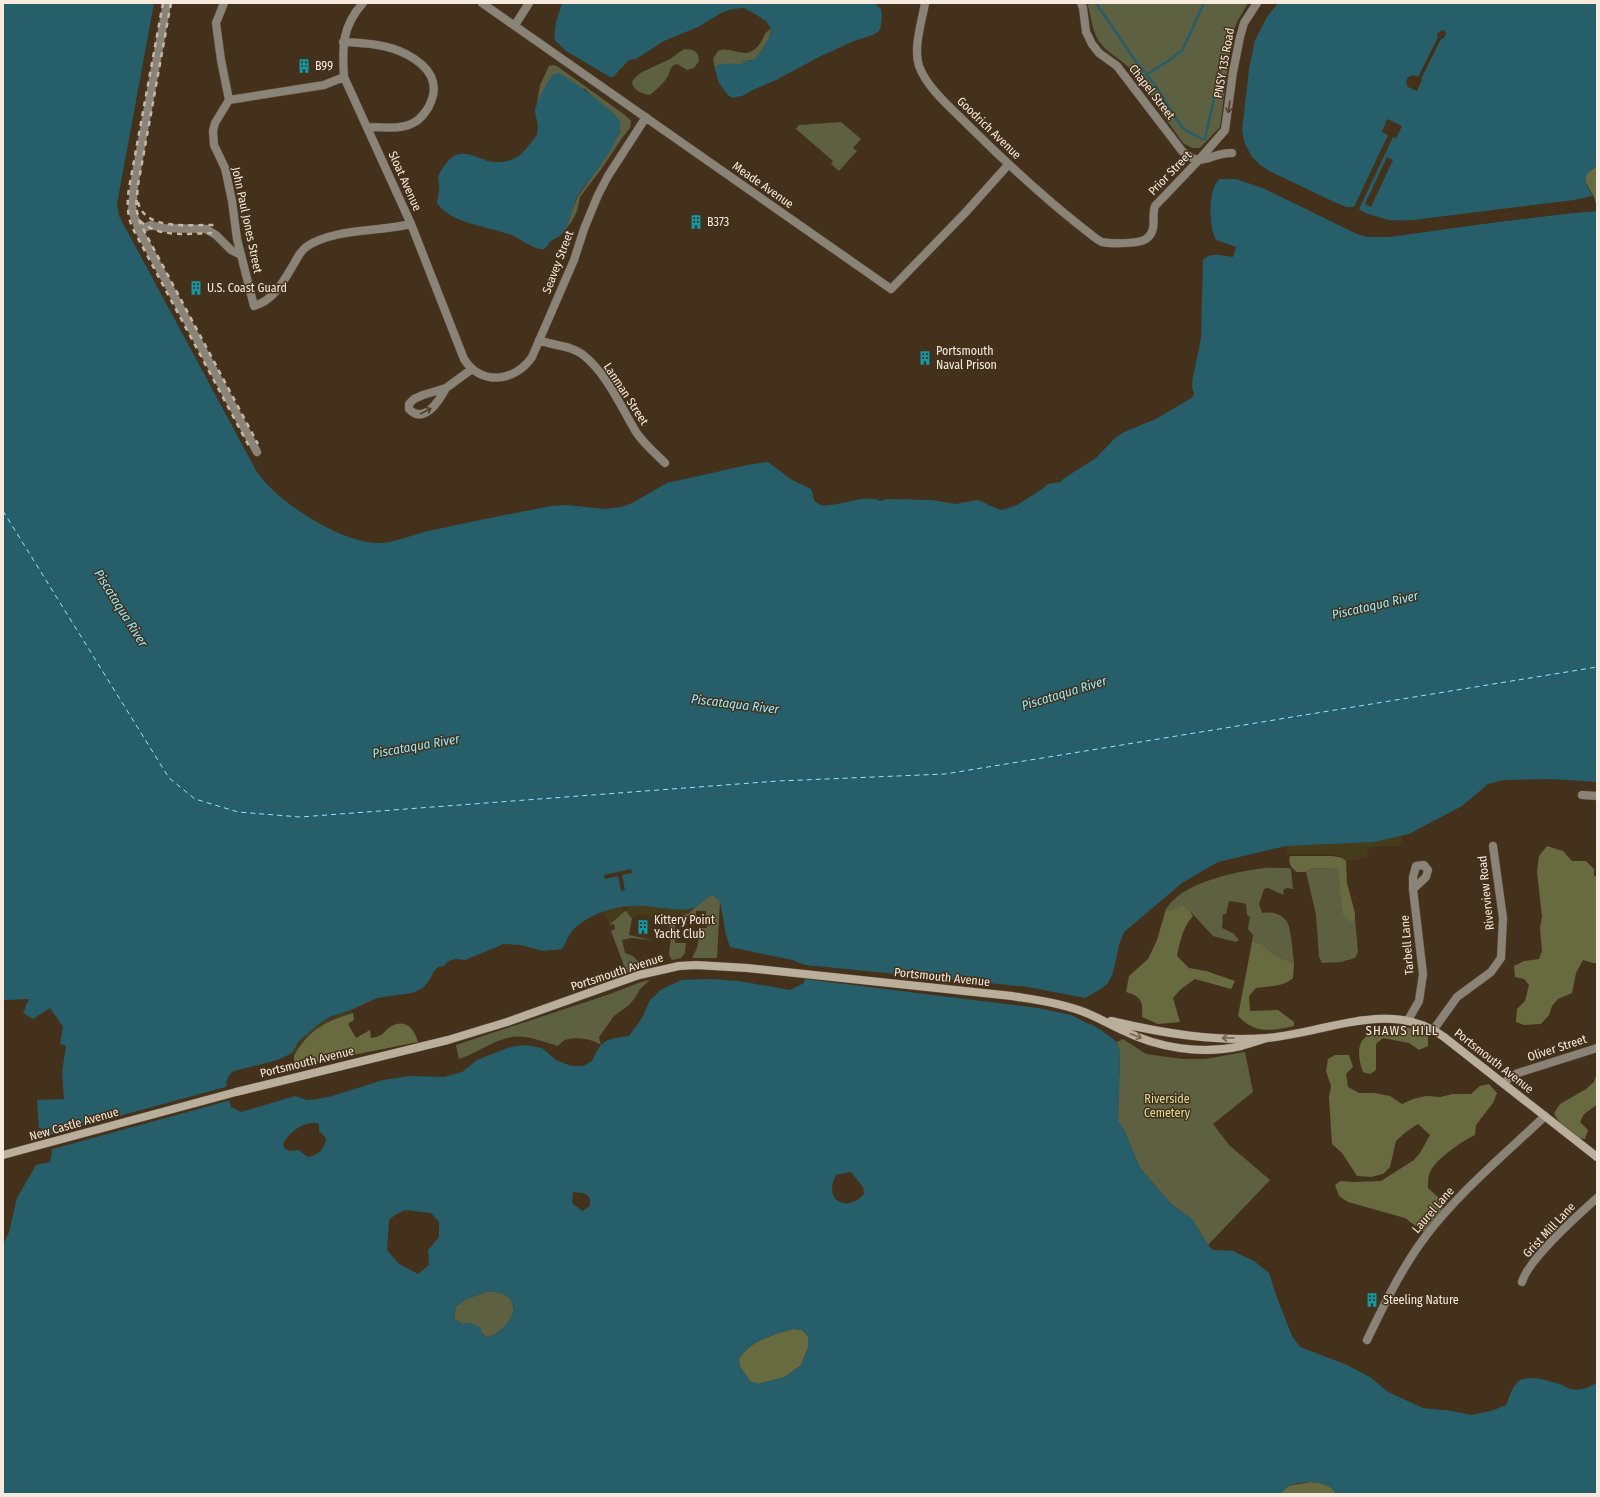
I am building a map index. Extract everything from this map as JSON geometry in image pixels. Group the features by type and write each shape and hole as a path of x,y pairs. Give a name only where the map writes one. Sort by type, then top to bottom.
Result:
{"main road":[{"name":"Portsmouth Avenue","path":"152,1115 236,1092 448,1040 514,1020 639,975 679,966 696,965 747,968 1012,996 1060,1004 1101,1019 1136,1036 1164,1045 1189,1049 1241,1046 1267,1038 1368,1019 1390,1018 1408,1020 1434,1029 1597,1157"},
{"name":"Portsmouth Avenue","path":"1101,1019 1173,1034 1225,1038 1267,1038"},
{"name":"New Castle Avenue","path":"3,1155 152,1115"}],"street":[{"path":"167,3 134,185 132,210 139,230 257,452"},
{"path":"224,3 216,23 221,60 229,100 324,85 344,76"},
{"name":"Sloat Avenue","path":"363,3 353,15 347,26 343,42 342,56 344,76 410,224 462,354 472,369"},
{"name":"Meade Avenue","path":"482,3 891,289 965,213 1008,165"},
{"path":"515,25 529,3"},
{"name":"Goodrich Avenue","path":"925,3 917,49 917,59 929,84 950,108 1008,165 1072,220 1101,241"},
{"name":"Chapel Street","path":"1081,3 1084,8 1086,32 1092,44 1099,53 1117,66 1182,151 1189,158 1198,161"},
{"name":"PNSY 135 Road","path":"1225,130 1238,43 1244,23 1257,3"},
{"path":"343,42 380,46 403,52 416,60 428,71 434,82 433,96 430,105 415,122 403,126 368,127"},
{"name":"John Paul Jones Street","path":"229,100 218,115 215,123 213,131 214,144 225,168 241,255 254,306 271,298 299,254 307,246 342,234 395,228 410,224"},
{"name":"Seavey Street","path":"472,369 482,375 500,377 515,373 532,358 574,260 584,229 598,195 608,176 646,117"},
{"name":"Prior Street","path":"1101,241 1110,243 1132,243 1147,239 1153,230 1153,211 1155,206 1225,130"},
{"path":"1198,161 1226,153 1232,153"},
{"path":"139,230 151,225 162,228 206,229 216,234 231,250 241,255"},
{"name":"Lanman Street","path":"539,340 574,349 588,359 618,400 648,448 665,463"},
{"path":"446,388 472,369"},
{"path":"1582,795 1597,796"},
{"name":"Riverview Road","path":"1434,1029 1457,997 1491,972 1502,958 1503,918 1493,846"},
{"name":"Tarbell Lane","path":"1408,1020 1420,1001 1423,974 1414,889"},
{"name":"Oliver Street","path":"1504,1084 1509,1078 1518,1073 1597,1048"},
{"name":"Laurel Lane","path":"1366,1340 1403,1269 1425,1236 1464,1193 1545,1116"},
{"name":"Grist Mill Lane","path":"1522,1282 1524,1274 1543,1252 1571,1222 1597,1198"}],"green space":[{"path":"1087,3 1248,3 1237,22 1232,36 1220,127 1200,148 1192,148 1183,143 1131,70 1101,45 1094,31"},
{"path":"771,29 769,39 755,60 749,60 742,64 718,65 715,69 713,59 718,51 726,50 742,53 750,52 758,46 766,33"},
{"path":"684,49 693,50 698,54 699,61 694,68 687,70 677,64 675,65 672,67 664,81 650,95 642,93 633,86 633,80 640,73 670,59"},
{"path":"549,66 557,66 625,115 631,121 630,128 580,197 577,211 572,221 562,234 578,196 599,167 620,132 585,89 547,85 537,104 540,85"},
{"path":"841,122 861,139 853,148 857,151 839,171 831,164 833,161 796,129 799,125"},
{"path":"1597,166 1597,208 1594,197 1585,179 1588,173"},
{"path":"1547,846 1563,851 1572,861 1586,861 1594,869 1594,876 1597,877 1597,963 1583,960 1576,973 1572,993 1558,999 1552,1006 1549,1015 1541,1024 1524,1025 1516,1022 1517,1009 1525,1001 1529,985 1524,979 1515,977 1514,966 1524,961 1539,959 1542,951 1540,928 1542,916 1537,872 1539,856"},
{"path":"1290,856 1331,856 1344,858 1346,861 1347,883 1355,913 1355,918 1352,923 1343,915 1338,869 1312,868 1306,872 1297,872 1290,865"},
{"path":"1261,868 1291,869 1293,889 1287,888 1283,890 1284,895 1268,888 1264,889 1259,904 1262,913 1269,912 1276,914 1283,917 1287,922 1291,935 1294,963 1273,954 1262,944 1252,942 1253,935 1248,929 1250,917 1247,915 1246,904 1229,901 1226,914 1223,914 1222,928 1233,933 1239,940 1236,942 1213,936 1189,910 1169,911 1166,909 1183,892 1207,881"},
{"path":"1312,868 1338,869 1341,889 1352,922 1355,918 1358,952 1355,958 1341,962 1322,963 1319,957 1316,915 1306,872"},
{"path":"713,895 720,901 717,958 692,958 697,948 700,928 707,928 706,911 696,911 696,920 695,916 688,916 688,919 675,921 675,943 686,943 685,953 681,958 672,960 669,955 671,935 668,920 688,914 704,900"},
{"path":"1183,906 1189,910 1193,916 1184,930 1177,956 1189,968 1206,971 1235,981 1231,989 1195,979 1181,989 1173,998 1180,1022 1158,1024 1142,1017 1142,1003 1138,998 1126,992 1129,976 1148,959 1157,940 1166,909 1169,911"},
{"path":"625,911 627,911 632,918 629,935 652,940 631,938 622,940 625,953 633,956 638,961 632,971 628,973 611,931 615,929 614,924 610,925"},
{"path":"1252,942 1262,944 1273,954 1294,963 1293,978 1289,981 1276,986 1256,988 1249,996 1250,1011 1278,1010 1294,1022 1294,1026 1264,1030 1251,1026 1238,1016"},
{"path":"650,980 640,989 629,1005 614,1016 599,1037 601,1045 579,1038 565,1040 558,1046 531,1038 517,1036 498,1041 459,1059 456,1045"},
{"path":"353,1013 354,1020 348,1024 356,1038 370,1030 371,1038 379,1036 395,1024 404,1024 414,1032 418,1042 338,1057 295,1068 295,1053 310,1033 327,1022"},
{"path":"1398,1026 1416,1029 1428,1036 1428,1046 1419,1050 1409,1043 1383,1038 1376,1044 1376,1070 1370,1074 1363,1072 1359,1051 1364,1038 1378,1031"},
{"name":"Riverside Cemetery","path":"1123,1039 1146,1054 1182,1059 1205,1059 1245,1052 1253,1092 1213,1124 1229,1145 1270,1180 1208,1245 1192,1219 1171,1204 1140,1168 1124,1130 1118,1121 1120,1053 1117,1042"},
{"path":"1335,1055 1349,1055 1353,1067 1346,1074 1348,1087 1359,1093 1374,1093 1390,1096 1402,1104 1413,1099 1426,1096 1440,1097 1453,1094 1471,1094 1480,1086 1489,1084 1497,1093 1493,1103 1476,1125 1475,1135 1463,1141 1450,1151 1433,1167 1430,1172 1428,1178 1428,1188 1440,1199 1444,1211 1424,1232 1405,1218 1348,1202 1339,1196 1335,1185 1340,1181 1381,1181 1414,1160 1420,1153 1430,1135 1418,1124 1396,1141 1390,1167 1383,1174 1371,1177 1357,1176 1342,1153 1332,1144 1329,1097 1331,1086 1326,1071 1328,1059"},
{"path":"1597,1072 1597,1107 1595,1106 1584,1114 1580,1122 1588,1130 1585,1139 1580,1138 1566,1130 1554,1113 1560,1104 1586,1089 1594,1082"},
{"path":"488,1291 502,1293 511,1299 513,1310 509,1321 503,1328 487,1338 471,1323 463,1324 454,1319 456,1306 469,1298"},
{"path":"793,1329 802,1330 808,1336 808,1348 801,1365 785,1377 758,1384 750,1381 740,1367 739,1359 743,1353 749,1347 763,1339"},
{"path":"1310,1482 1332,1488 1336,1494 1279,1494 1288,1486"}],"sand":[{"path":"1401,836 1402,841 1400,846 1380,846 1371,848 1367,851 1367,858 1346,861 1342,858 1343,856 1330,854 1287,854 1286,846 1375,842"},
{"path":"627,906 693,909 686,914 675,916 668,920 638,914 632,918 628,914"},
{"path":"623,907 623,912 610,924 605,916 605,911"},
{"path":"351,1010 353,1013 335,1019 313,1032 295,1054 292,1053 310,1031 324,1021"}],"water":[{"name":"Piscataqua River","path":"3,3 154,3 117,204 119,216 257,472 266,484 294,508 311,519 346,536 363,541 378,543 391,542 428,531 551,506 567,505 604,509 621,507 632,503 667,483 752,464 768,462 792,480 811,489 814,500 822,505 866,499 880,501 887,499 932,500 955,504 978,500 1002,510 1017,505 1048,484 1061,482 1063,479 1096,458 1115,438 1124,432 1156,419 1193,397 1193,376 1201,339 1203,260 1206,257 1214,255 1233,257 1236,247 1216,240 1212,227 1210,208 1211,199 1216,184 1220,179 1240,179 1254,184 1355,233 1367,237 1388,237 1482,224 1597,211 1597,782 1551,779 1504,780 1488,784 1462,806 1409,834 1375,842 1286,846 1218,862 1182,883 1124,932 1119,945 1113,973 1108,983 1101,989 1085,998 1091,1024 1117,1042 1120,1053 1118,1121 1124,1130 1140,1168 1171,1204 1192,1219 1208,1245 1213,1250 1233,1251 1254,1261 1269,1273 1292,1336 1300,1347 1347,1365 1370,1377 1388,1392 1423,1408 1453,1411 1471,1415 1491,1411 1506,1405 1515,1385 1524,1379 1542,1379 1574,1390 1591,1386 1597,1382 1597,1494 1336,1494 1333,1489 1322,1483 1308,1482 1289,1486 1279,1494 3,1494 3,1245 9,1232 17,1198 36,1165 50,1162 52,1153 47,1130 39,1128 37,1100 64,1099 62,1072 66,1046 60,1044 63,1027 50,1008 33,1019 23,1013 29,999 5,1000 3,998","holes":["713,895 720,901 726,935 730,947 792,960 805,965 804,983 790,990 739,981 710,979 682,980 662,989 650,1000 642,1018 629,1036 606,1041 599,1048 592,1061 583,1066 571,1066 556,1060 542,1048 525,1045 510,1047 477,1060 462,1072 444,1077 411,1076 383,1080 332,1096 307,1100 295,1096 241,1112 231,1107 226,1087 228,1078 234,1071 278,1060 292,1053 299,1041 320,1023 330,1017 351,1010 377,998 412,993 423,988 434,971 438,967 444,966 447,962 455,959 465,960 504,944 521,945 543,951 562,949 573,930 582,922 598,913 626,906 690,909 696,907","310,1123 318,1123 319,1131 326,1138 323,1148 318,1153 308,1157 298,1150 290,1151 285,1149 283,1144 294,1130","851,1172 863,1187 864,1194 858,1200 851,1203 844,1203 834,1197 832,1192 836,1175","573,1192 584,1193 590,1198 590,1206 582,1211 572,1203","405,1210 431,1213 439,1222 439,1237 428,1250 429,1265 418,1274 399,1264 387,1250 389,1220","488,1291 502,1293 511,1299 513,1310 509,1321 503,1328 487,1338 482,1334 481,1328 471,1323 463,1324 454,1319 456,1306 469,1298","793,1329 802,1330 808,1336 808,1348 801,1365 785,1377 758,1384 750,1381 740,1367 739,1359 749,1347 778,1333"]},
{"path":"562,3 874,3 881,9 882,15 879,31 873,35 854,41 821,56 776,80 742,96 733,98 728,95 719,83 715,69 717,66 723,64 742,64 745,61 753,60 765,46 771,33 771,29 766,21 744,8 723,12 698,27 664,41 636,59 629,60 613,77 610,77 566,51 554,39 556,22"},
{"path":"1278,3 1597,3 1597,166 1586,176 1586,183 1593,196 1575,200 1417,220 1392,221 1365,213 1354,207 1347,208 1269,171 1252,157 1245,144 1242,131 1249,69 1255,40 1267,17"},
{"path":"559,73 602,104 617,117 620,122 618,135 610,152 578,195 569,221 562,234 551,241 544,249 541,249 533,247 514,236 461,220 451,216 443,210 437,203 439,189 438,177 441,170 454,156 459,154 468,154 489,161 498,162 508,161 520,155 537,134 538,128 535,110 540,97 551,77 554,74"}],"pier":[{"path":"1442,30 1445,31 1446,34 1443,39 1441,39 1421,79 1422,80 1417,91 1408,87 1406,82 1408,77 1414,75 1418,77 1438,37 1437,34"},
{"path":"1387,119 1402,126 1396,138 1393,137 1359,209 1365,213 1386,220 1405,221 1575,200 1593,196 1594,198 1575,202 1391,223 1365,215 1353,209 1346,209 1329,203 1268,173 1258,167 1251,159 1252,157 1269,171 1330,201 1347,207 1354,207 1388,135 1382,132"},
{"path":"1387,157 1393,160 1371,207 1365,204"},
{"path":"1237,177 1266,187 1367,235 1388,235 1571,211 1597,209 1597,211 1482,224 1388,237 1367,237 1355,233 1265,189 1236,179"},
{"path":"631,869 632,873 622,875 625,890 621,891 618,876 605,879 604,875"},
{"path":"805,965 1028,987 1085,998 1091,1025 1071,1015 1038,1008 804,979"},
{"path":"229,1086 231,1100 49,1150 46,1136"}],"waterway":[{"path":"1096,3 1134,59 1157,88 1181,126 1202,139 1205,139 1218,80"},
{"path":"1147,74 1170,60 1183,49 1204,3"}],"ferry route":[{"path":"3,511 169,778 195,799 238,812 300,817 778,781 945,774 1597,667"}],"railway":[{"path":"163,3 129,188 128,213 132,227 250,448"},
{"path":"171,3 138,185 136,208 140,223 258,444"},
{"path":"138,202 142,212 159,222 183,225 216,225"},
{"path":"140,221 148,227 166,233 215,233"}],"place":[{"name":"B99","path":"304,66"},
{"name":"B373","path":"696,222"},
{"name":"U.S. Coast Guard","path":"196,288"},
{"name":"Portsmouth Naval Prison","path":"925,358"},
{"name":"Kittery Point Yacht Club","path":"643,927"},
{"name":"Steeling Nature","path":"1372,1300"}],"district":[{"name":"SHAWS HILL","path":"1402,1030"}]}
